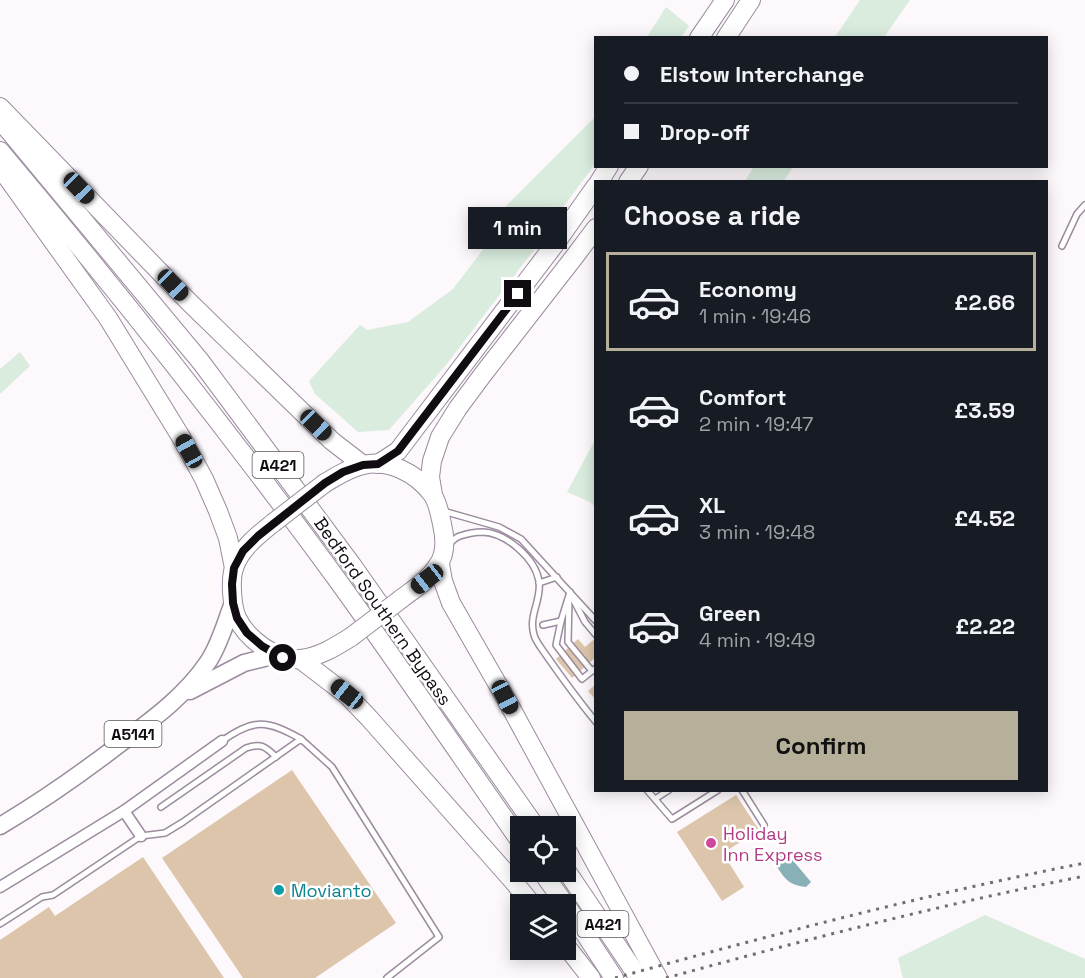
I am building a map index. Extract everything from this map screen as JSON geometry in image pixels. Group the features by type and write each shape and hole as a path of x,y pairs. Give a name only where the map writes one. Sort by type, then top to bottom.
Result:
{"highway":[{"path":"700,36 725,0"},
{"path":"727,36 751,0"},
{"path":"0,107 189,302 332,441 371,464 394,466 409,472 436,502"},
{"name":"Bedford Southern Bypass","path":"0,120 201,362 352,565 528,816"},
{"name":"Bedford Southern Bypass","path":"0,151 71,235 180,373 336,579 510,827"},
{"path":"0,167 108,318 204,479 228,538 234,568 233,603 237,618 247,633 262,646 283,658 300,659 329,651 427,579 442,555"},
{"path":"234,568 243,551 258,536 325,483 343,472 371,464 398,451 549,253 594,189"},
{"path":"594,231 458,408 440,437 432,461 430,477 443,528 443,581 451,603 505,697 658,978"},
{"path":"300,659 347,694 524,894"},
{"name":"A421","path":"574,882 639,978"},
{"name":"A421","path":"576,921 614,978"},
{"path":"576,959 591,978"}],"main road":[{"name":"A5141","path":"0,826 85,771 180,696 216,648 233,603"},
{"name":"A5141","path":"180,696 244,663 277,655"}],"street":[{"path":"0,887 124,811 222,741"},
{"path":"124,811 141,836"}],"lane":[{"path":"1062,246 1077,214 1085,205"},
{"path":"436,502 499,526 521,539 594,619"},
{"path":"442,555 460,536 483,532 513,544 530,560 539,583 539,594 532,617 534,636 573,694 594,720"},
{"path":"539,583 557,577"},
{"path":"570,592 568,642 594,669 582,679 556,645 570,592"},
{"path":"570,592 585,622 594,633"},
{"path":"543,626 561,621"},
{"path":"222,741 248,726 263,724 284,729 301,739 332,767 439,937 387,978"},
{"path":"0,924 42,897 53,895 141,836 165,833 183,822 301,739"},
{"path":"161,807 246,748 257,744 268,748 276,757"},
{"path":"649,792 672,819 715,792"},
{"path":"655,799 666,792"},
{"path":"744,792 764,825"}],"green space":[{"path":"860,0 910,0 885,36 836,36"},
{"path":"666,7 689,26 682,36 648,36"},
{"path":"594,118 594,165 548,228 501,211"},
{"path":"753,168 792,168 785,180 746,180"},
{"path":"501,226 523,229 540,242 446,365 389,430 358,432 315,394 309,381 360,325 367,330 408,322 453,289"},
{"path":"20,352 30,366 0,394 0,369"},
{"path":"594,442 594,506 567,492"},
{"path":"985,915 1085,959 1085,978 903,978 898,958"}],"water":[{"path":"785,851 811,882 806,887 790,883 775,864 778,852"}],"building":[{"path":"578,639 585,647 594,640 594,659 572,678 556,659"},
{"path":"594,686 594,698 588,691"},
{"name":"Movianto","path":"292,770 396,923 315,978 243,978 162,858"},
{"name":"Holiday Inn Express","path":"736,795 759,830 723,853 744,887 722,901 677,832"},
{"path":"143,857 224,978 0,978 0,940 49,907 55,916"}],"railway":[{"path":"615,978 849,916 1085,863"},
{"path":"666,978 874,923 1085,876"}],"place":[{"name":"Holiday Inn Express","path":"711,843"},
{"name":"Movianto","path":"279,890"}],"route":[{"path":"283,658 262,646 247,633 237,618 232,584 234,568 243,551 258,536 325,483 343,472 363,465 378,464 398,451 518,294"}]}
